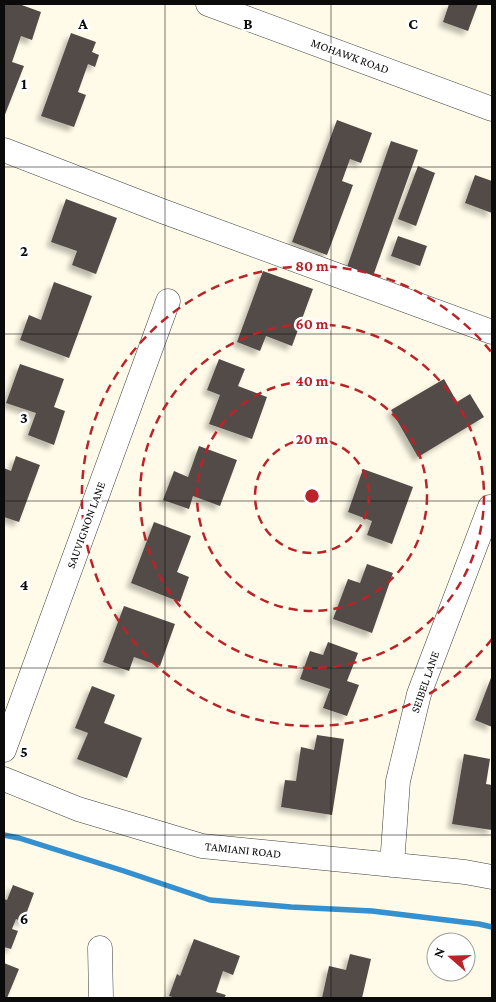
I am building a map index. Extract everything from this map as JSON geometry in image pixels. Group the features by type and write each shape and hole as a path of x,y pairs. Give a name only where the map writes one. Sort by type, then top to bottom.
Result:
{"street":[{"name":"MOHAWK ROAD","path":"208,4 492,109"},
{"path":"4,150 162,211 492,332"},
{"name":"SAUVIGNON LANE","path":"4,750 168,301"},
{"name":"SEIBEL LANE","path":"392,865 398,781 418,694 490,507"},
{"name":"TAMIANI ROAD","path":"4,779 78,809 202,846 465,872 492,877"},
{"path":"100,948 101,998"}],"building":[{"path":"5,4 19,4 41,12 32,40 21,36 12,62 24,66 4,117 4,7"},
{"path":"449,4 478,4 468,31 443,22"},
{"path":"71,33 96,42 92,52 99,55 95,67 88,64 78,92 86,95 74,127 41,116"},
{"path":"337,120 372,133 361,163 350,159 342,181 353,185 327,255 292,242"},
{"path":"391,141 418,150 373,276 347,267"},
{"path":"418,166 435,173 416,226 398,219"},
{"path":"475,175 492,181 492,213 465,203"},
{"path":"66,199 117,218 96,274 72,265 77,251 51,242"},
{"path":"398,236 427,246 420,266 391,256"},
{"path":"263,271 313,289 292,346 266,336 260,351 237,342"},
{"path":"54,282 92,296 69,358 20,340 29,315 41,320"},
{"path":"219,359 245,369 238,386 267,397 252,439 209,424 220,395 207,390"},
{"path":"20,364 64,379 54,407 65,411 54,445 28,435 36,413 6,403"},
{"path":"444,379 457,402 470,394 484,417 418,457 391,410"},
{"path":"199,446 237,460 220,506 193,496 189,509 163,500 174,471 188,477"},
{"path":"16,456 40,465 19,522 4,517 4,468 11,471"},
{"path":"363,469 413,487 392,544 367,535 372,521 348,512"},
{"path":"154,522 191,536 177,572 189,577 180,602 131,583"},
{"path":"367,564 393,573 372,633 333,619 348,579 360,583"},
{"path":"124,606 175,624 160,666 134,657 129,671 103,662"},
{"path":"328,642 358,653 347,681 359,685 347,716 323,708 330,689 300,679 310,651 323,655"},
{"path":"492,675 492,727 475,720"},
{"path":"92,686 115,695 104,723 142,738 127,778 77,759 88,733 75,728"},
{"path":"317,735 344,739 332,815 281,807 285,780 296,781 301,747 314,750"},
{"path":"464,754 490,759 486,784 492,785 492,830 452,824"},
{"path":"13,885 34,893 23,922 16,919 12,929 18,931 11,949 4,947 4,899 7,900"},
{"path":"194,939 240,956 233,975 223,971 216,992 226,995 224,998 176,998 169,996 177,974 180,976"},
{"path":"350,954 371,959 362,998 322,998 329,966 346,970"},
{"path":"4,963 19,969 7,998 4,998"}],"waterway":[{"path":"4,835 124,871 210,900 372,911 492,927"}]}
